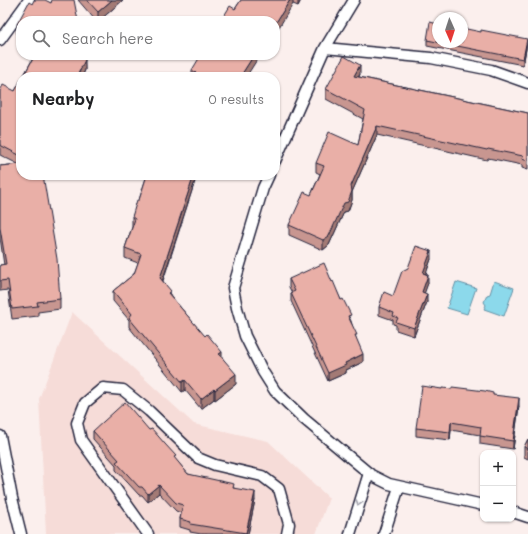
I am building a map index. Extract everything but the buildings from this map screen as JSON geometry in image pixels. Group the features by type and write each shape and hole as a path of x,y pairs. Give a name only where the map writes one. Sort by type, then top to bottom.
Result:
{"lane":[{"path":"17,16 29,0"},
{"path":"280,150 325,48 354,0"},
{"path":"0,40 16,18"},
{"path":"325,48 431,58 491,70 528,83"},
{"path":"267,180 233,288 245,336 263,372 275,391 304,419 369,473 389,484 399,487 443,495 480,504"},
{"path":"148,534 81,440 77,423 85,403 103,388 123,390 148,411 198,458 215,465 262,476 279,489 289,524 287,534"},
{"path":"0,436 12,498 21,534"},
{"path":"350,534 369,473"},
{"path":"384,534 399,487"},
{"path":"516,513 528,517"}],"shaded area":[{"path":"72,312 194,424 268,441 329,498 316,534 46,534 39,399"}],"water":[{"path":"494,281 514,288 504,316 484,309 486,305 484,302 487,295 490,294"},
{"path":"456,282 476,288 467,314 447,308"}]}
